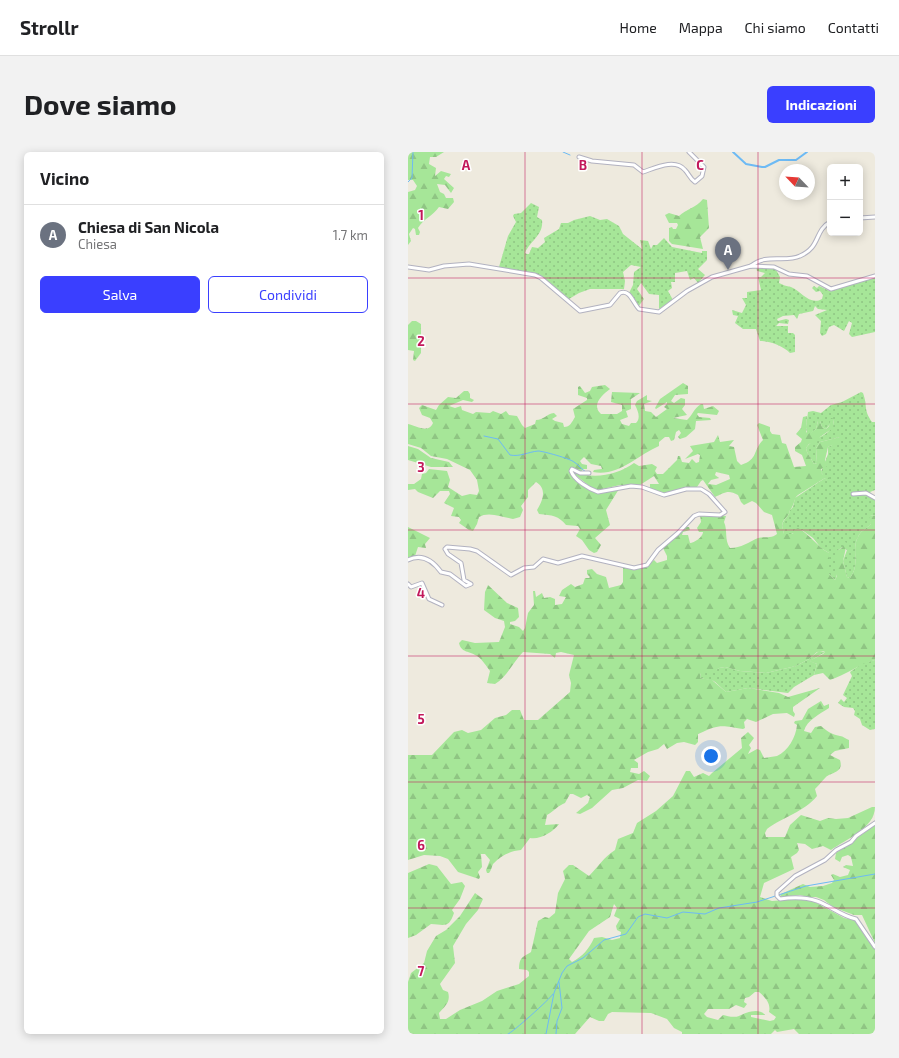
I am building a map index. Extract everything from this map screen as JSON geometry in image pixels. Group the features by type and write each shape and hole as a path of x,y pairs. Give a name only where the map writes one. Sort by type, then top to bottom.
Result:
{"street":[{"path":"579,157 592,161 634,165 643,172 658,166 676,165 684,168 695,182 702,176 704,167 689,152"},
{"path":"863,218 875,217"},
{"path":"408,267 430,270 444,266 469,264 535,275 541,278 580,311 612,304 618,294 622,292 628,294 639,309 657,312 712,277 751,266 757,262 769,259 800,256 814,247 822,230 827,225"},
{"path":"751,266 774,267 789,274 808,276 831,289 875,276"},
{"path":"408,560 418,557 426,559 434,563 441,572 452,575 460,584 466,586 471,584 464,580 461,563 448,554 445,549 447,547 477,551 511,575 524,568 534,567 543,559 558,563 582,556 634,568 647,565 658,550 678,533 694,516 700,514 720,515 725,512 709,494 701,489 686,489 664,494 642,487 631,486 598,492 592,490 576,478 572,469 580,473 589,473"},
{"path":"852,494 866,493 875,498"},
{"path":"408,584 410,587 422,583 429,599 442,605"},
{"path":"875,823 856,836 851,842 836,850 825,860 794,876 777,892 777,896 780,899 797,897 816,901 846,917 859,921 875,947"}],"green space":[{"path":"408,152 444,152 436,157 430,157 429,164 436,168 435,176 441,171 451,174 449,177 446,176 444,179 454,188 451,193 445,185 437,184 440,192 444,194 446,198 453,198 454,202 448,209 439,207 423,222 418,228 420,232 419,235 416,235 415,229 413,228 409,234 411,241 408,245 408,192 415,190 417,186 413,180 408,180"},
{"path":"703,199 707,200 709,228 700,237 703,249 672,244 669,241 669,228 672,227 673,229 676,229 678,225 677,223 669,223 665,215 669,213 679,216"},
{"path":"531,203 539,207 537,217 542,220 542,225 539,234 527,249 525,253 527,254 529,254 532,247 538,248 545,242 544,238 559,229 561,223 568,223 590,216 600,220 607,219 619,226 623,234 642,249 640,240 648,241 651,249 653,245 657,245 664,238 672,247 702,253 702,251 707,251 707,260 698,269 705,275 698,283 694,278 690,280 687,271 675,273 675,282 671,282 672,288 668,291 673,300 659,309 659,295 649,294 641,283 637,289 644,299 638,307 629,293 633,285 634,272 641,267 631,265 623,272 625,281 624,289 590,289 569,299 540,276 499,267 508,236 516,222 513,216 514,214 521,213"},
{"path":"756,267 775,268 780,277 779,283 795,289 814,301 822,299 823,295 820,291 816,292 812,288 814,286 817,288 819,286 830,291 875,277 875,332 852,337 849,334 852,323 849,321 844,331 834,325 829,327 826,334 822,336 820,333 821,321 815,315 827,310 818,309 815,306 813,311 799,314 797,319 794,315 783,316 777,319 778,321 786,319 789,320 788,324 779,323 776,326 788,326 788,333 793,333 795,335 795,352 790,353 776,344 760,341 756,329 743,329 735,323 738,316 733,315 732,310 742,313 746,305 742,298 747,298 747,292 761,290 758,277 761,277 765,273 757,271"},
{"path":"412,321 416,321 421,324 421,353 415,361 413,360 414,351 408,350 408,325"},
{"path":"683,383 688,386 688,394 675,395 671,401 674,403 681,398 685,399 685,405 682,409 687,415 673,418 687,420 701,404 703,404 704,409 713,406 719,411 717,415 698,413 697,414 699,417 710,418 711,420 696,421 695,429 686,437 680,439 678,437 681,433 679,430 676,432 674,440 671,441 669,437 665,437 659,442 659,446 628,464 611,471 602,473 593,472 594,470 602,469 601,466 591,464 584,457 580,461 582,464 587,465 587,469 583,469 581,472 574,468 571,469 570,474 589,490 603,493 614,489 619,489 606,510 610,525 595,538 601,545 597,552 594,553 589,550 582,540 576,536 580,529 578,526 566,525 555,516 539,514 537,510 541,503 543,492 540,485 536,482 528,490 528,497 521,506 523,510 520,517 513,519 496,515 483,515 479,517 473,531 459,523 461,520 459,517 451,516 454,508 444,503 450,494 449,491 440,491 433,498 418,492 415,489 408,490 408,484 414,484 421,479 422,474 426,473 429,469 447,471 450,480 448,487 462,496 470,494 477,495 479,491 477,480 470,470 447,459 431,456 421,448 408,444 408,424 425,429 433,423 430,418 422,415 419,408 422,405 436,410 448,397 456,398 464,391 468,391 470,398 474,400 472,402 463,400 449,406 455,408 461,406 462,410 473,414 476,412 490,413 493,411 501,414 506,411 509,415 517,416 525,428 535,424 536,420 554,413 557,416 552,419 563,423 564,427 566,427 571,424 575,417 573,409 587,400 587,398 578,395 578,387 580,386 585,393 590,391 592,387 605,385 610,389 601,397 597,404 598,411 601,414 617,414 622,411 622,405 611,402 612,392 640,393 631,399 631,409 626,411 628,417 620,420 622,424 629,426 631,423 636,423 638,421 639,417 635,405 637,401 647,395 647,400 652,401 644,404 645,411 651,412 656,417 667,409 664,407 667,402 656,409 655,408 660,399"},
{"path":"861,392 863,393 868,414 872,422 875,422 875,490 870,492 875,499 875,516 870,515 871,524 860,533 856,540 855,567 850,578 847,577 843,561 847,550 843,547 838,550 837,573 835,580 829,574 829,553 821,548 813,538 802,530 789,535 784,534 782,525 793,507 795,498 825,478 828,482 821,472 828,454 828,447 840,437 820,442 816,448 817,463 814,464 806,448 831,429 834,419 826,429 822,427 820,421 818,421 816,429 810,434 807,434 806,427 808,412 813,411 821,413 831,405 842,402"},
{"path":"807,416 806,432 809,434 816,429 818,421 820,421 822,427 826,429 829,426 831,418 834,419 833,428 820,437 818,441 809,444 806,448 814,464 817,463 816,448 820,442 840,437 842,438 837,443 828,447 825,462 830,463 830,465 821,469 822,474 828,476 831,483 825,478 796,497 789,514 783,522 784,534 793,534 794,530 798,528 829,553 829,574 835,580 837,576 836,551 842,548 845,542 847,543 843,561 847,577 850,578 855,567 856,540 860,533 871,524 869,519 870,515 875,516 875,660 863,664 830,680 823,673 814,675 817,664 809,661 823,654 825,652 823,651 817,652 809,659 796,666 766,673 740,671 725,667 719,668 712,673 701,673 700,678 712,680 726,692 748,688 779,693 788,697 820,688 793,707 795,714 794,717 787,713 773,714 756,722 747,719 744,722 745,728 743,729 720,726 698,734 698,742 695,745 684,742 677,743 667,749 664,744 658,749 648,752 634,760 638,763 638,768 631,768 630,772 639,774 644,771 650,776 647,781 638,780 623,788 612,790 592,808 580,814 576,813 588,803 590,797 587,795 581,798 570,794 565,803 547,815 545,825 559,824 553,830 542,837 530,838 521,850 513,851 502,856 493,864 489,873 487,873 486,870 490,860 485,854 481,854 482,867 478,872 480,877 479,879 458,872 448,859 440,856 424,855 408,860 408,755 432,755 454,732 462,730 468,733 481,730 495,718 506,715 512,710 520,710 524,720 538,720 570,692 571,683 569,675 574,655 561,652 556,653 555,658 550,654 523,652 499,681 495,684 487,683 490,671 483,661 474,654 462,649 459,643 462,640 475,643 499,642 505,627 504,621 495,618 484,610 485,592 488,585 507,603 518,608 519,617 515,621 510,622 510,624 519,627 523,631 528,613 534,605 533,591 535,591 536,597 542,593 544,598 550,597 555,599 555,605 562,604 566,597 559,596 562,590 571,584 575,587 583,584 585,578 590,577 587,574 587,570 592,569 597,574 606,577 609,588 621,585 623,582 623,568 640,567 654,560 657,563 667,560 667,556 663,548 685,527 689,527 690,530 683,532 682,535 688,535 690,543 700,538 703,532 699,532 697,528 701,522 700,515 726,516 724,522 727,541 730,548 741,546 758,538 775,536 777,534 772,515 764,512 756,503 752,501 744,505 738,495 731,492 726,492 715,497 703,480 697,487 665,494 650,488 650,484 659,484 654,476 640,485 620,485 598,490 593,489 573,473 573,470 596,476 620,471 634,463 639,466 652,464 657,467 655,471 657,474 663,474 677,460 678,456 680,456 682,462 689,463 692,459 696,463 699,462 700,455 698,454 685,459 693,451 690,446 714,442 718,435 720,442 734,440 729,446 734,447 737,461 741,465 747,463 753,457 763,440 757,425 759,423 770,427 772,434 780,435 782,443 786,444 794,467 806,466 802,455 795,451 795,447 801,442 802,439 796,434 801,428 803,417","holes":["716,472 729,475 730,479 716,485 708,484 711,480 719,478 715,475"]},
{"path":"408,446 418,449 431,458 449,462 453,467 431,467 408,460"},
{"path":"408,527 430,538 425,544 426,548 418,547 415,556 408,560"},
{"path":"819,651 825,652 810,661 817,664 814,675 794,687 788,693 748,688 726,692 714,681 700,678 701,673 710,673 719,668 725,667 740,671 766,673 796,666 809,659"},
{"path":"875,660 875,729 870,730 862,725 860,719 854,715 855,711 853,708 844,707 838,703 841,699 844,702 847,698 843,695 852,676 850,672 863,663"},
{"path":"821,701 824,706 829,704 829,708 811,720 804,731 811,733 815,727 821,726 834,734 849,740 849,748 835,751 830,755 840,760 841,764 839,770 828,775 815,789 817,796 812,802 767,829 765,833 766,837 785,837 790,825 801,815 820,821 828,818 848,818 875,807 874,814 865,827 858,833 831,850 823,846 812,849 805,844 797,843 799,850 791,857 794,869 764,883 760,897 772,901 798,899 815,902 844,918 854,920 863,929 875,949 875,1034 799,1034 794,1029 777,1032 775,1030 771,1034 682,1034 682,1032 674,1028 667,1019 651,1013 612,1012 608,1014 604,1021 599,1021 590,1017 575,1034 408,1034 408,982 411,973 424,963 427,951 436,936 446,930 460,916 475,893 483,899 478,910 466,924 453,946 455,963 440,984 443,990 448,992 449,999 447,1004 439,1013 440,1019 446,1019 460,1010 482,1001 497,991 519,984 529,976 529,972 527,970 519,969 520,962 524,956 531,952 538,921 545,917 549,918 555,913 558,893 565,879 563,871 569,865 573,865 589,876 604,859 615,850 618,839 633,833 637,823 656,811 673,796 686,771 690,771 694,777 703,773 709,776 742,748 741,738 748,732 754,738 749,745 751,748 748,754 757,749 760,750 764,758 781,754 785,751 793,739 797,725 794,723 795,721 802,720 808,709","holes":["614,904 617,908 614,916 620,919 616,926 617,930 621,932 620,938 612,940 602,937 594,938 585,952 572,962 569,959 589,931 610,917","755,992 759,992 766,999 769,1004 769,1012 776,1017 774,1020 770,1021 751,1017 751,1015 765,1015 759,1011 748,1012 735,1017 723,1015 718,1020 707,1017 704,1014 708,1009 729,1009 736,1005 744,1008 747,1004 744,1002 745,998 749,997"]},
{"path":"875,825 875,943 862,915 854,915 833,907 824,900 816,897 800,895 780,897 781,894 803,884 810,887 823,886 832,883 834,880 831,875 833,874 840,877 848,875 850,870 843,867 846,865 853,866 851,857 848,855 842,857 840,862 835,859 836,853"},
{"path":"429,864 437,866 451,884 462,882 465,886 460,899 452,910 454,913 448,923 443,925 431,924 416,935 408,938 408,873"}],"waterway":[{"path":"408,182 412,178 413,152"},
{"path":"563,152 570,155"},
{"path":"733,152 746,164 762,167 779,160 796,160 807,152"},
{"path":"484,436 498,439 510,455 521,455 538,451 545,452 572,461 586,472"},
{"path":"546,1034 554,993 562,973 567,966 583,958 604,940 626,934 638,917 645,914 667,918 683,912 705,914 719,908 757,902 806,886 875,874"},
{"path":"556,1034 557,1021 562,1008 559,982"},
{"path":"508,1034 531,1016 553,994"}],"place":[{"name":"Chiesa di San Nicola","path":"728,270"}]}
